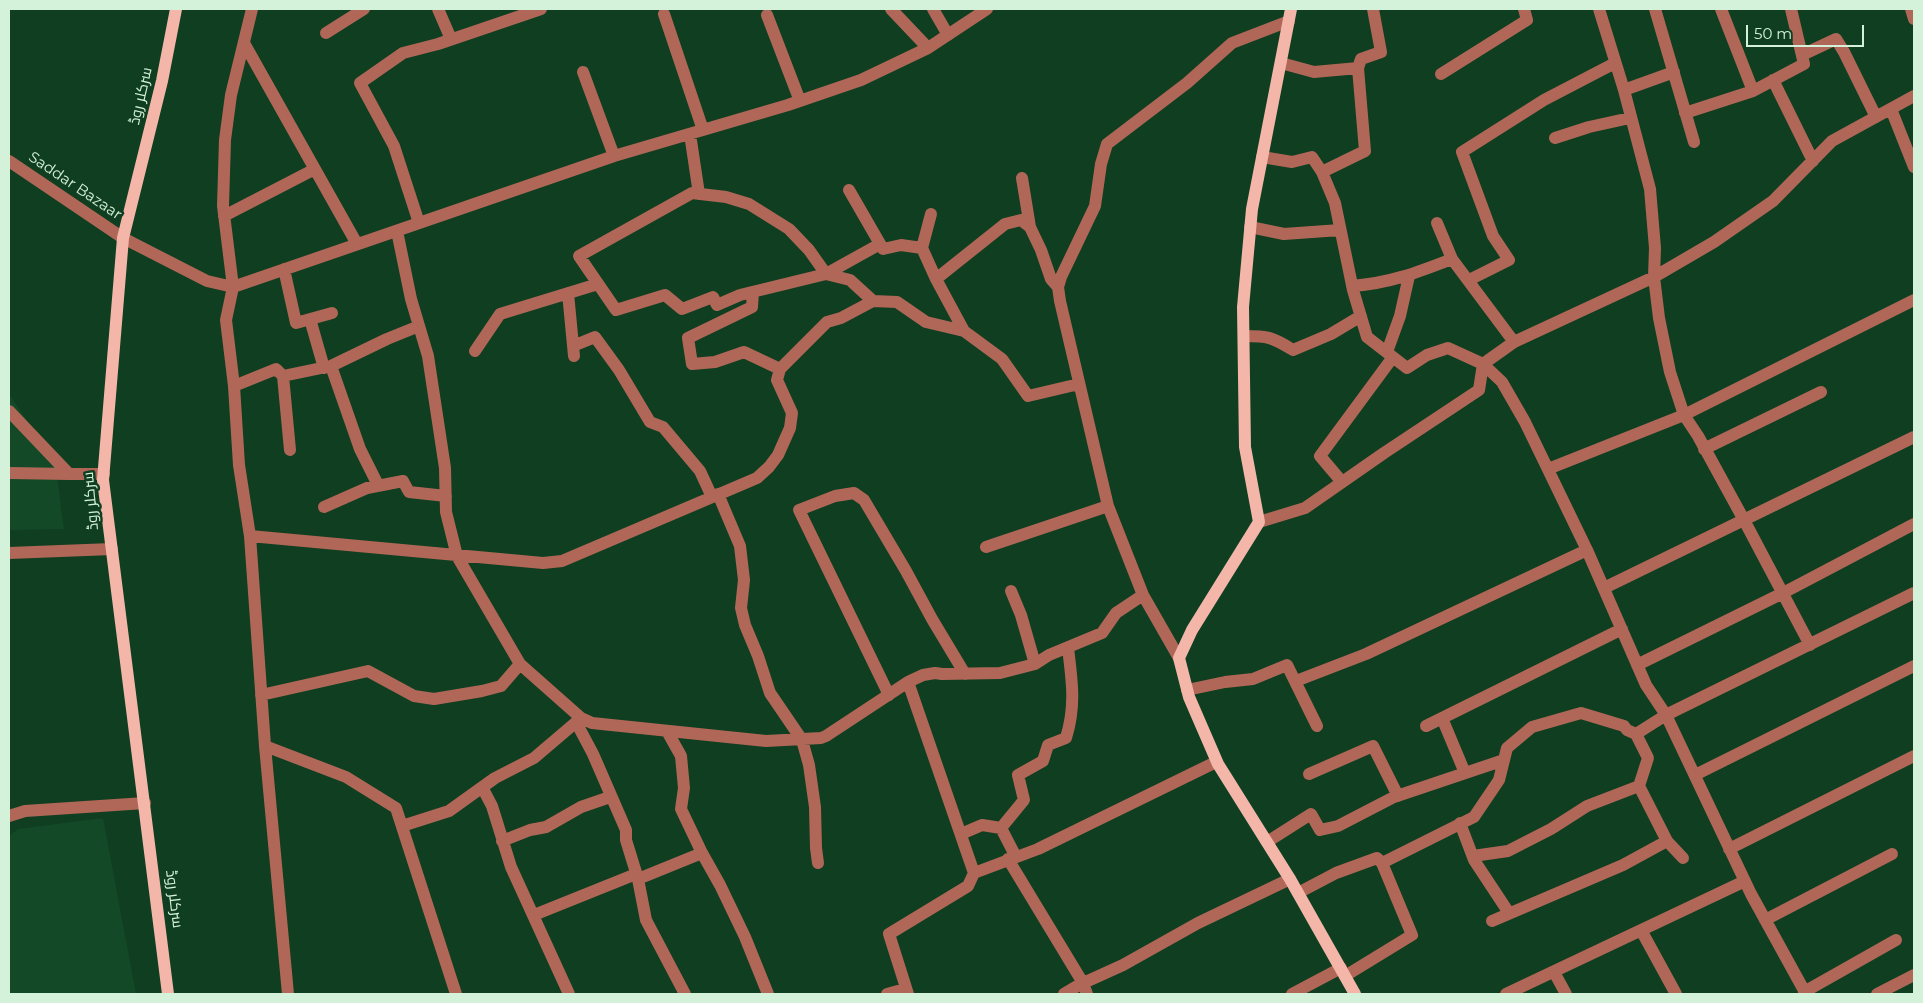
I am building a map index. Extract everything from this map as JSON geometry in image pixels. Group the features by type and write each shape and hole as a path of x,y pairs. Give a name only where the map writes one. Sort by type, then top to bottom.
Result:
{"main road":[{"name":"سرکلر روڈ","path":"168,994 104,474 123,238 162,81 176,9"},
{"path":"1290,15 1252,209 1243,307 1245,447 1259,522 1192,630 1179,658 1187,690 1201,730 1216,762 1290,879 1355,994"}],"street":[{"path":"252,9 231,94 224,140 224,216 233,287 226,320 234,386 239,465 250,536 265,746 288,994"},
{"path":"326,33 364,9"},
{"path":"438,9 452,39"},
{"path":"419,223 394,146 360,83 403,53 452,39 541,9"},
{"path":"890,9 928,48"},
{"path":"933,9 948,35"},
{"path":"233,287 614,156 800,101 861,80 928,48 986,9"},
{"path":"1322,172 1365,151 1358,68 1360,59 1381,52 1373,9"},
{"path":"1441,74 1528,20 1524,9"},
{"path":"1599,9 1624,90 1650,190 1658,318 1670,372 1684,415 1744,520 1810,645"},
{"path":"1655,9 1694,142"},
{"path":"1721,9 1753,91"},
{"path":"1685,113 1753,91 1804,64 1792,9"},
{"path":"1911,9 1914,19"},
{"path":"664,14 703,130"},
{"path":"767,15 800,101"},
{"path":"1179,658 1143,595 1108,506 1058,287 1061,276 1095,206 1101,164 1107,144 1187,83 1232,43 1290,15"},
{"path":"1802,55 1836,39 1876,117"},
{"path":"244,43 357,244"},
{"path":"1281,63 1314,72 1358,68"},
{"path":"1468,280 1509,260 1493,236 1462,152 1544,100 1615,63"},
{"path":"583,72 614,156"},
{"path":"1624,90 1674,72"},
{"path":"1773,80 1813,161"},
{"path":"1259,522 1305,508 1479,390 1483,364 1514,342 1654,277 1714,242 1773,201 1832,142 1914,96"},
{"path":"1891,110 1914,167"},
{"path":"1555,138 1589,127 1630,118"},
{"path":"690,134 699,194"},
{"path":"1262,157 1292,162 1312,157 1322,172 1335,203 1352,286 1367,337 1407,368 1428,355 1448,348 1483,364 1502,382 1526,422 1588,550 1646,685 1666,715 1729,849 1805,993 1896,940"},
{"name":"Saddar Bazaar","path":"9,161 123,238 207,281 233,287"},
{"path":"224,216 315,170"},
{"path":"1022,178 1030,226 1051,279 1058,287"},
{"path":"849,190 883,249 901,245 922,248"},
{"path":"873,301 850,280 826,274 809,250 789,229 749,204 726,197 692,193 579,256 616,310 666,295 682,309 713,297 717,305 752,292 826,274 880,244"},
{"path":"931,214 922,248 936,279 964,331"},
{"path":"936,279 1005,224 1021,220 1030,226"},
{"path":"1437,223 1452,259 1514,342"},
{"path":"1250,227 1284,234 1340,230"},
{"path":"397,231 411,299 428,356 445,468 446,512 457,556 520,664 579,720 610,797 626,830 626,840 637,877 646,920 685,994"},
{"path":"1352,286 1379,284 1409,276 1452,259"},
{"path":"284,269 296,323 332,313"},
{"path":"1342,482 1320,456 1390,355 1409,276"},
{"path":"475,351 500,314 598,284"},
{"path":"752,292 752,307 688,338 692,364 715,362 744,352 780,370"},
{"path":"568,293 574,351 595,337 619,370 650,422 663,427 700,471 740,546 744,580 740,608 770,693 802,740 815,807 818,863"},
{"path":"1548,470 1684,415 1914,300"},
{"path":"250,536 543,563 562,561 757,478 778,455 790,428 792,413 777,380 780,370 827,322 841,318 873,301 897,302 926,322 964,331 1002,359 1028,396 1079,384"},
{"path":"1244,336 1266,336 1293,350 1331,334 1361,316"},
{"path":"310,319 360,449 378,485"},
{"path":"283,376 328,367 419,326"},
{"path":"234,386 276,369 283,376 290,450"},
{"path":"1704,449 1821,392"},
{"path":"9,411 69,474"},
{"path":"1604,588 1914,438"},
{"path":"9,473 104,474"},
{"path":"324,507 367,488 403,481 409,492 446,496"},
{"path":"889,695 799,510 835,496 854,493 864,500 965,674"},
{"path":"986,547 1108,506"},
{"path":"1637,665 1783,593 1914,524"},
{"path":"9,553 112,549"},
{"path":"1296,681 1366,654 1588,550"},
{"path":"1011,591 1021,615 1035,664"},
{"path":"1636,734 1666,715 1914,593"},
{"path":"579,720 592,723 766,741 802,740 826,736 908,682 934,673 1000,673 1035,664 1049,655 1102,633 1116,613 1143,595"},
{"path":"1426,726 1622,629"},
{"path":"1001,828 1024,800 1018,775 1043,761 1048,745 1066,738 1072,721 1074,690 1068,648"},
{"path":"261,696 368,671 414,696 434,699 501,686 520,664"},
{"path":"1187,690 1225,682 1253,679 1287,665 1317,726"},
{"path":"1695,775 1914,666"},
{"path":"887,994 906,991 889,934 968,886 974,873 908,682"},
{"path":"1382,863 1474,817 1498,780 1507,748 1532,727 1581,713 1624,726 1627,730 1636,734 1648,758 1638,786 1667,841 1684,858"},
{"path":"1442,718 1465,773"},
{"path":"402,826 449,811 495,778 534,758 579,720"},
{"path":"667,731 681,756 684,788 681,809 745,937 768,994"},
{"path":"265,746 346,778 396,808 456,994"},
{"path":"1309,774 1373,746 1398,796"},
{"path":"1729,849 1914,756"},
{"path":"1267,842 1311,814 1320,830 1338,826 1398,796 1504,760"},
{"path":"974,873 1038,849 1216,762"},
{"path":"1473,856 1508,851 1551,829 1587,806 1638,786"},
{"path":"482,787 492,806 511,867 569,994"},
{"path":"502,841 530,830 546,827 581,807 610,797"},
{"path":"9,816 25,811 145,803"},
{"path":"1460,823 1473,856 1509,913"},
{"path":"961,834 982,825 1001,828"},
{"path":"1001,828 1012,858 1085,989"},
{"path":"1492,921 1623,865 1667,841"},
{"path":"534,915 702,853"},
{"path":"1765,920 1892,854"},
{"path":"1292,994 1343,972 1412,935 1382,863 1377,858 1336,873 1298,893"},
{"path":"1064,994 1085,989 1123,965 1198,923 1290,879"},
{"path":"1506,994 1745,881"},
{"path":"1641,930 1676,994"},
{"path":"1554,972 1566,994"},
{"path":"1877,994 1914,975"}],"shaded area":[{"path":"9,394 55,462 64,529 9,530"},
{"path":"103,818 136,994 9,994 9,836 18,829"}]}
